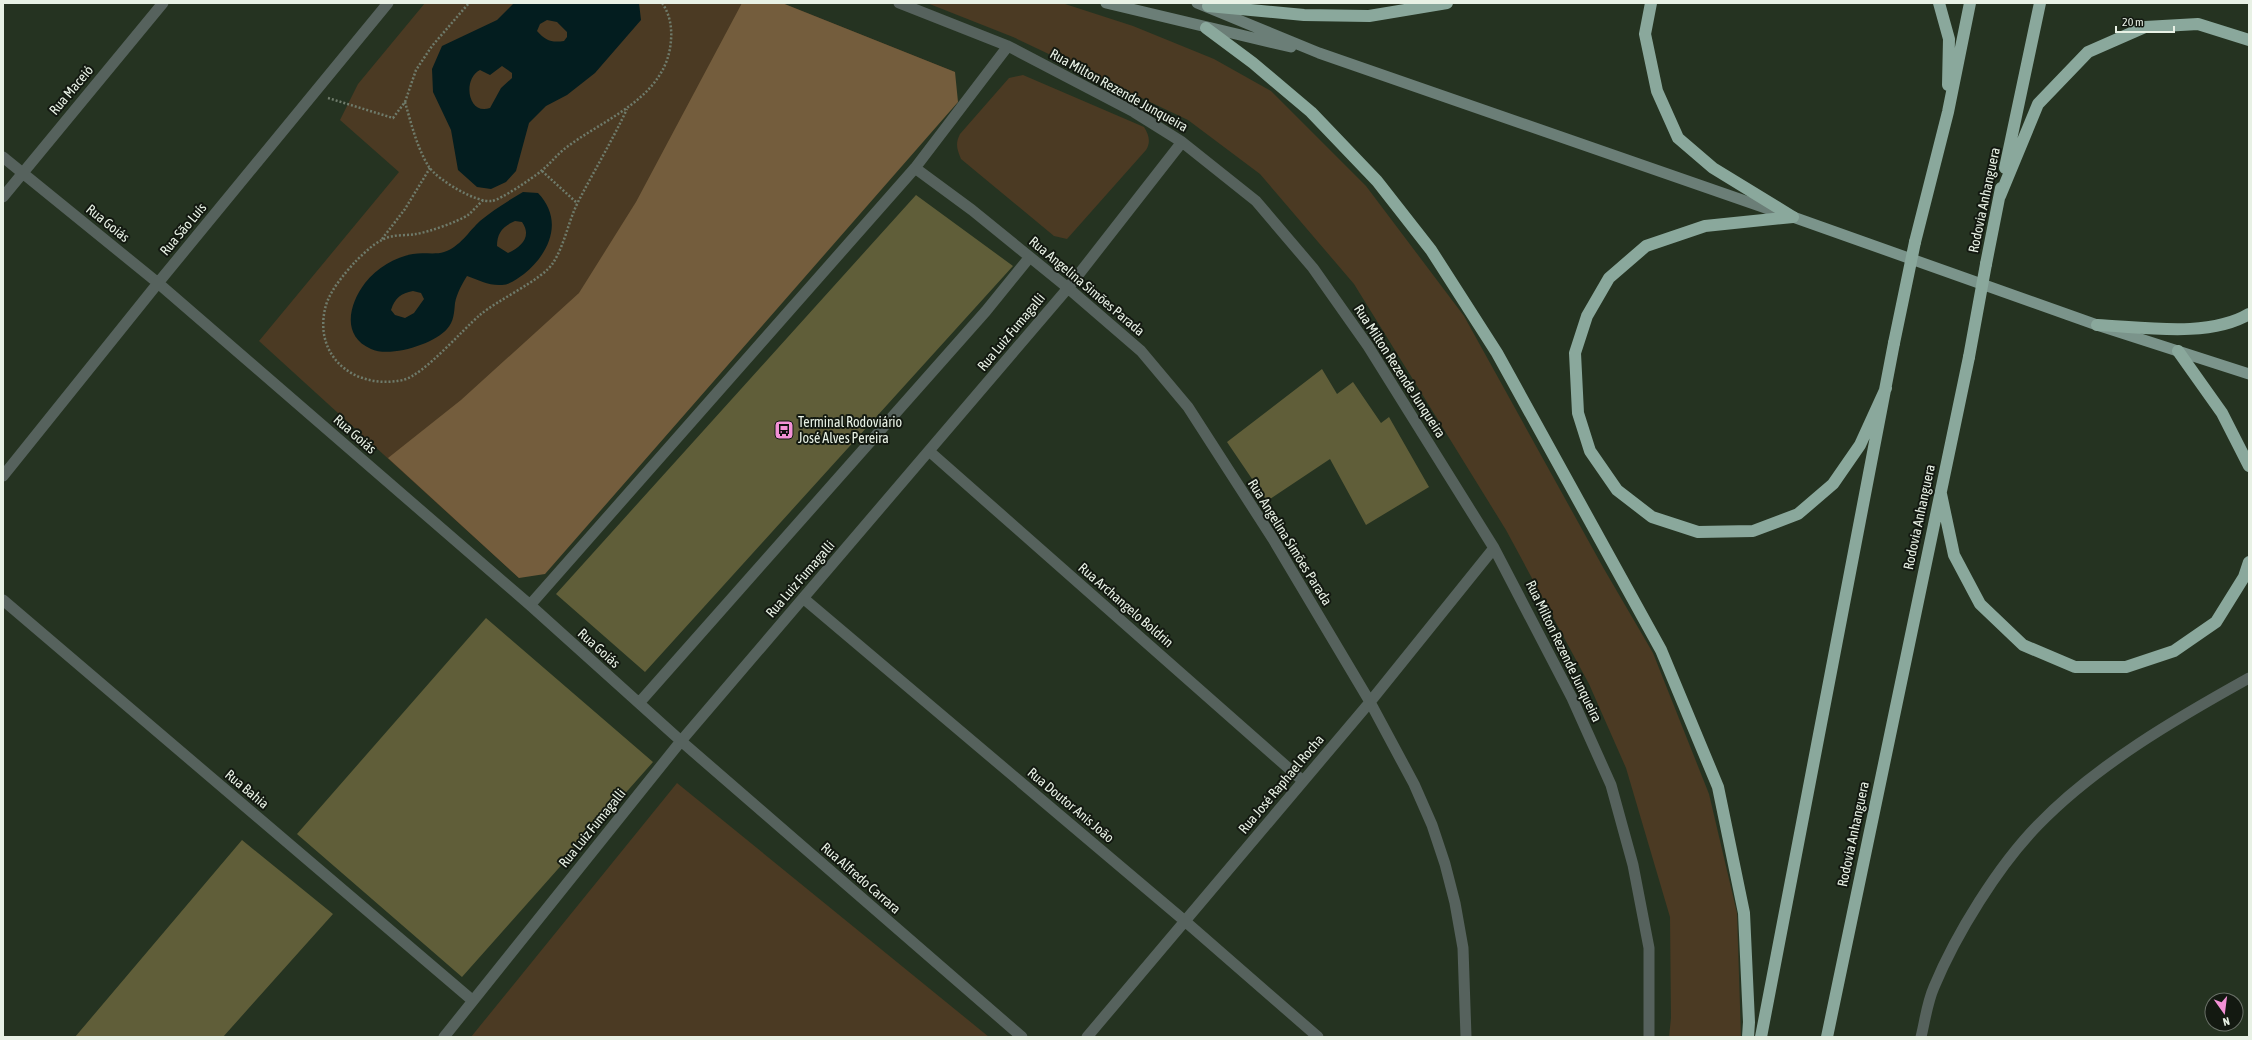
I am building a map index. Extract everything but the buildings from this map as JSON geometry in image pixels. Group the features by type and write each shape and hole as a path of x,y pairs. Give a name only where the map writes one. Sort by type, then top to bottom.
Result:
{"highway":[{"path":"1202,5 1304,15 1369,16 1447,3"},
{"path":"1651,3 1646,34 1655,84 1678,138 1713,168 1793,217"},
{"path":"1939,3 1949,39 1948,112"},
{"path":"1761,1037 1894,343 1915,242 1948,112 1970,3"},
{"name":"Rodovia Anhanguera","path":"1827,1037 1940,489 1969,356 1986,264 2040,3"},
{"path":"2000,196 2038,104 2088,52 2145,27 2198,24 2249,40"},
{"path":"1206,28 1253,63 1311,112 1377,182 1431,250 1497,352 1661,650 1718,787 1744,913 1749,1022 1748,1037"},
{"path":"1793,217 1705,226 1646,246 1609,278 1587,316 1575,353 1578,413 1590,451 1617,490 1652,517 1698,532 1753,531 1798,514 1833,484 1860,445 1886,388"},
{"path":"2097,325 2193,329 2237,321 2249,314"},
{"path":"2178,351 2222,413 2249,466"},
{"path":"1940,489 1954,555 1980,604 2023,645 2075,667 2126,667 2174,651 2216,622 2244,577 2249,562"}],"main road":[{"path":"1106,3 1206,28 1319,53"},
{"path":"1202,5 1319,53 1793,217 2097,325 2249,374"}],"street":[{"name":"Rua Maceió","path":"3,197 163,3"},
{"name":"Rua São Luís","path":"3,476 158,283 388,3"},
{"name":"Rua Milton Rezende Junqueira","path":"899,3 1008,46 1134,112 1182,142 1256,201 1313,268 1368,346 1494,548 1572,698 1610,785 1634,865 1648,948 1649,1037"},
{"path":"530,606 915,168 1008,46"},
{"name":"Rua Luiz Fumagalli","path":"444,1037 472,1000 681,741 1068,288 1182,142"},
{"name":"Rua Goiás","path":"3,157 158,283 530,606 681,741"},
{"name":"Rua Angelina Simões Parada","path":"915,168 972,210 1029,258 1068,288 1141,351 1188,407 1273,539 1370,702 1414,784 1432,825 1445,864 1463,948 1466,1037"},
{"path":"639,703 986,311 1029,258"},
{"name":"Rua Archangelo Boldrin","path":"929,451 1303,781"},
{"name":"Rua José Raphael Rocha","path":"1087,1037 1186,922 1370,702 1494,548"},
{"name":"Rua Doutor Anis João","path":"803,598 1186,922 1318,1037"},
{"name":"Rua Bahia","path":"3,600 472,1000"},
{"path":"1921,1037 1934,988 1966,925 2002,870 2038,825 2087,781 2186,713 2249,678"},
{"name":"Rua Alfredo Carrara","path":"681,741 1022,1037"}],"path":[{"path":"314,93 393,118 405,102 416,70 432,46 469,3"},
{"path":"405,102 410,122 430,168 454,187 475,199 492,201 542,171 562,151 591,130 633,106 659,78 670,53 672,27 662,3"},
{"path":"430,168 405,209 382,239 356,262 338,285 325,307 322,329 327,347 340,366 356,377 381,381 404,380 426,366 480,314 552,265 563,244 577,203 614,136 627,109"},
{"path":"542,171 577,203"},
{"path":"382,239 417,234 442,226 467,215 483,200"}],"shaded area":[{"path":"425,3 782,3 955,72 519,578 259,341 399,172 340,120 358,84"},
{"path":"742,3 782,3 955,72 958,102 545,574 519,578 388,458 461,400 579,293 636,202"},
{"path":"927,3 1062,3 1133,26 1214,59 1271,91 1366,186 1464,316 1604,569 1653,653 1709,794 1737,913 1741,1037 1669,1037 1671,1018 1670,917 1626,768 1589,684 1506,530 1354,284 1260,174 1188,120 1013,37"},
{"path":"1023,75 1144,127 1148,136 1149,141 1146,150 1067,239 1054,236 961,159 958,149 957,141 960,134 1009,78"},
{"path":"677,783 989,1037 471,1037"}],"water":[{"path":"514,3 639,3 641,20 595,73 567,95 546,106 529,123 516,171 506,182 491,189 477,187 458,170 451,130 433,92 432,69 442,46 497,20","holes":["547,20 557,22 567,32 567,37 564,41 555,42 549,40 537,31 540,24","502,66 512,73 512,78 501,88 490,108 483,109 477,107 472,102 469,88 474,75 480,70 490,75"]},
{"path":"523,192 538,193 546,203 552,225 547,246 533,266 517,279 505,285 488,284 467,276 457,296 451,323 441,335 432,340 411,348 389,352 371,349 361,343 355,336 352,328 352,310 359,291 375,273 387,264 406,255 417,253 440,253 450,250 460,243 485,217","holes":["515,221 522,222 525,227 526,236 518,248 508,253 497,246 497,241 502,230 507,225","413,291 421,293 424,299 414,313 405,318 395,315 391,310 394,302 405,293"]}],"place":[{"name":"Terminal Rodoviário José Alves Pereira","path":"784,430"}]}
